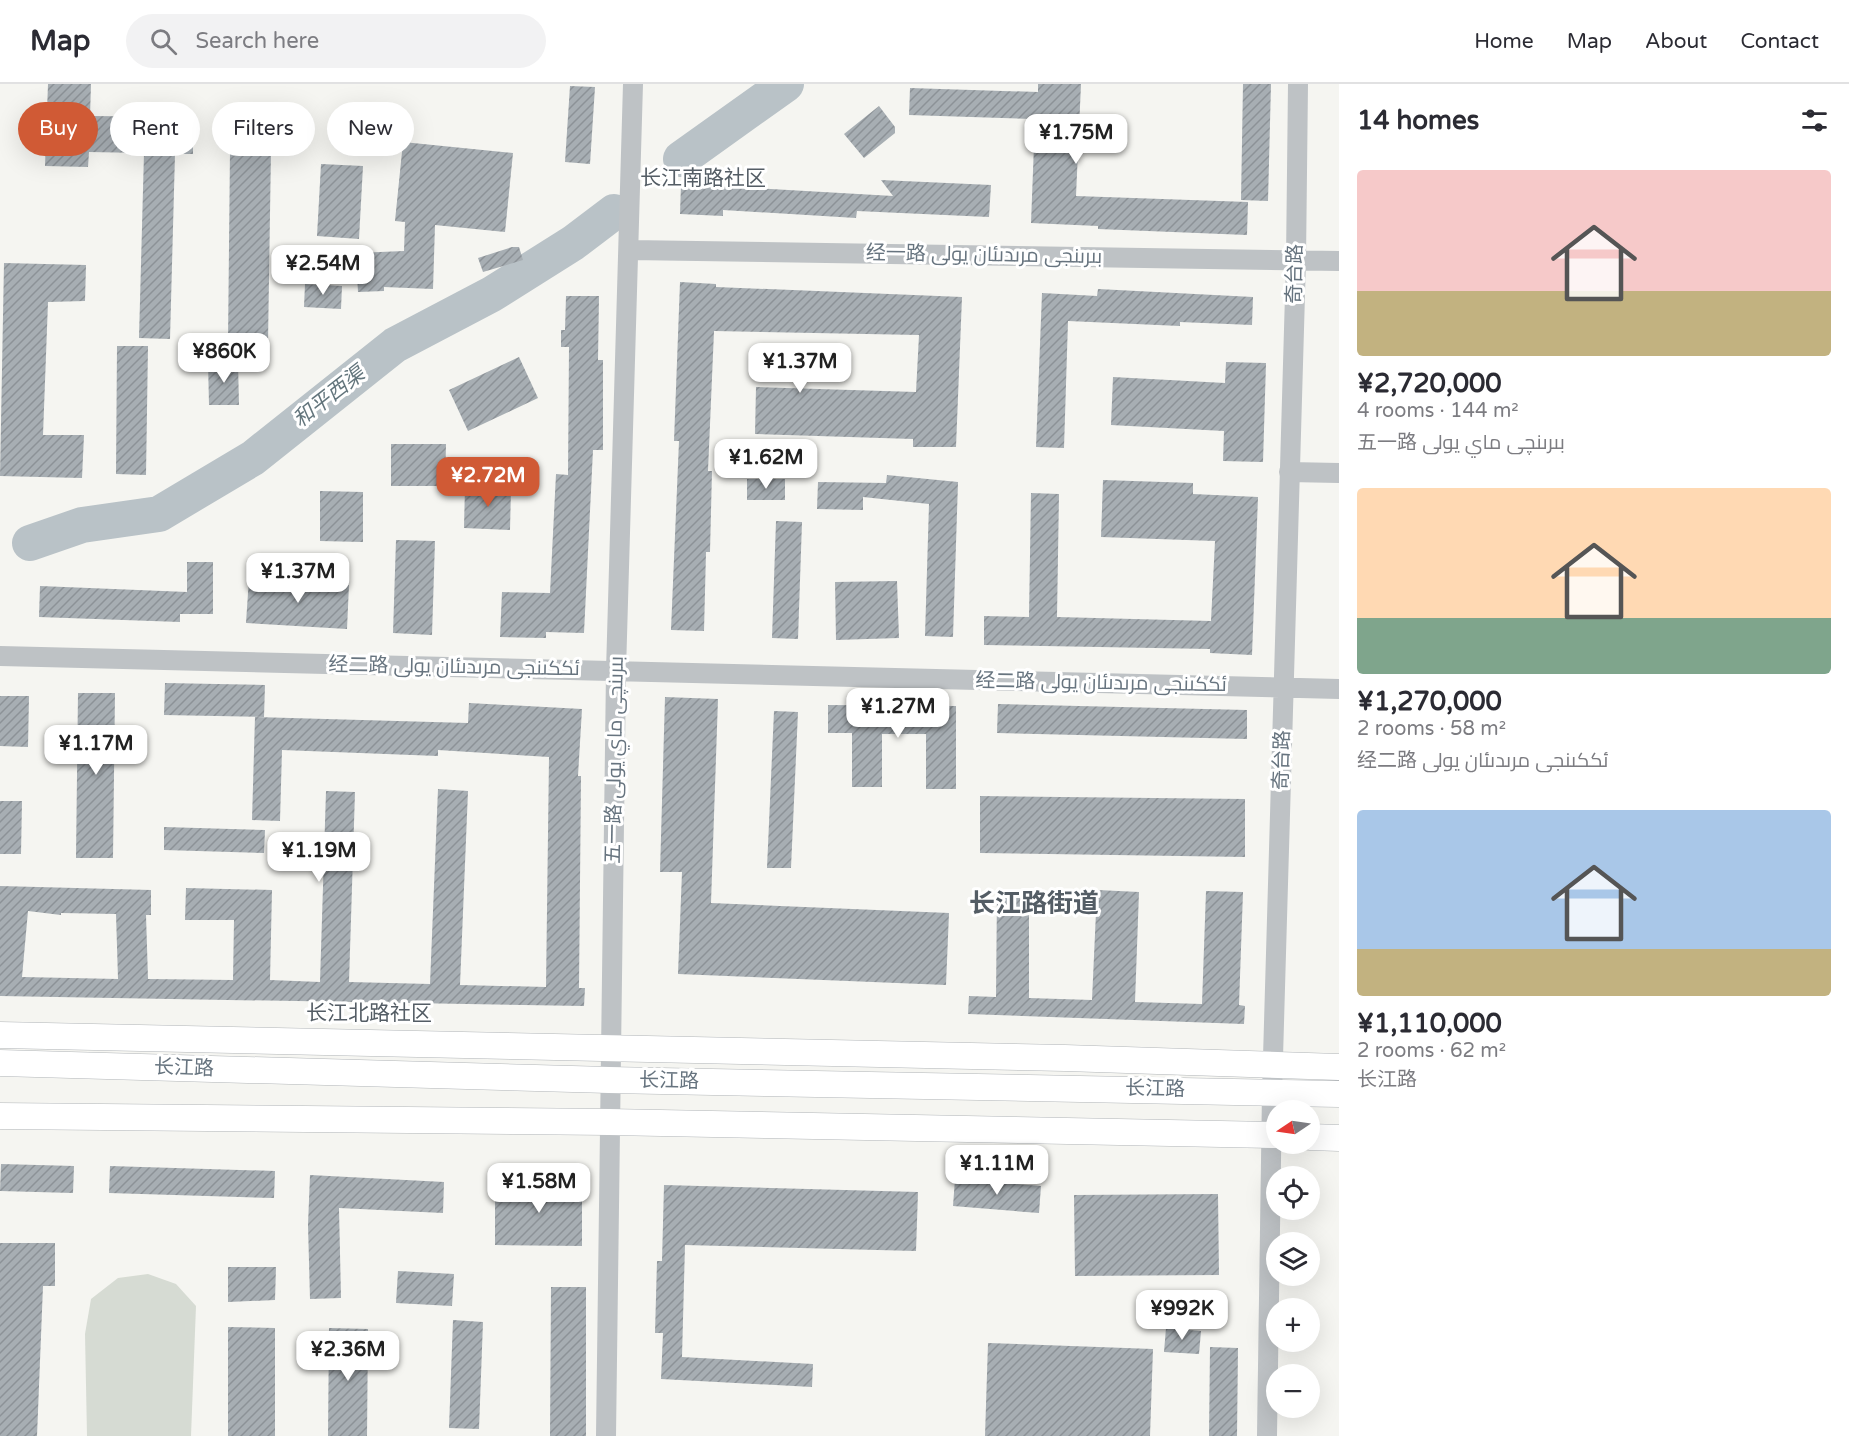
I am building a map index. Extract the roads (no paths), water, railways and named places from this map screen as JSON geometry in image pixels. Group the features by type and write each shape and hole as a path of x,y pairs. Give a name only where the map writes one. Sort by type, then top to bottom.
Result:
{"main road":[{"path":"0,1035 1339,1067"},
{"name":"长江路","path":"0,1063 609,1080 1339,1094"},
{"path":"0,1116 609,1122 1266,1135"},
{"path":"1320,1137 1339,1138"}],"street":[{"name":"五一路 بىرىنچى ماي يولى","path":"606,1436 616,671 633,84"},
{"name":"奇台路","path":"1272,1100 1296,260 1298,84"},
{"name":"经一路 بىرىنجى مرىدىئان يولى","path":"630,249 1339,261"},
{"path":"1289,472 1339,473"},
{"name":"经二路 ئككىنجى مرىدىئان يولى","path":"0,656 1339,689"},
{"name":"奇台路","path":"1267,1436 1274,1154"}],"waterway":[{"name":"和平西渠","path":"681,159 786,84"},
{"name":"和平西渠","path":"30,543 82,525 159,514 253,458 395,345 492,294 573,243 614,212"}],"district":[{"name":"长江南路社区","path":"703,178"},
{"name":"长江路街道","path":"1034,903"},
{"name":"长江北路社区","path":"369,1013"}]}
